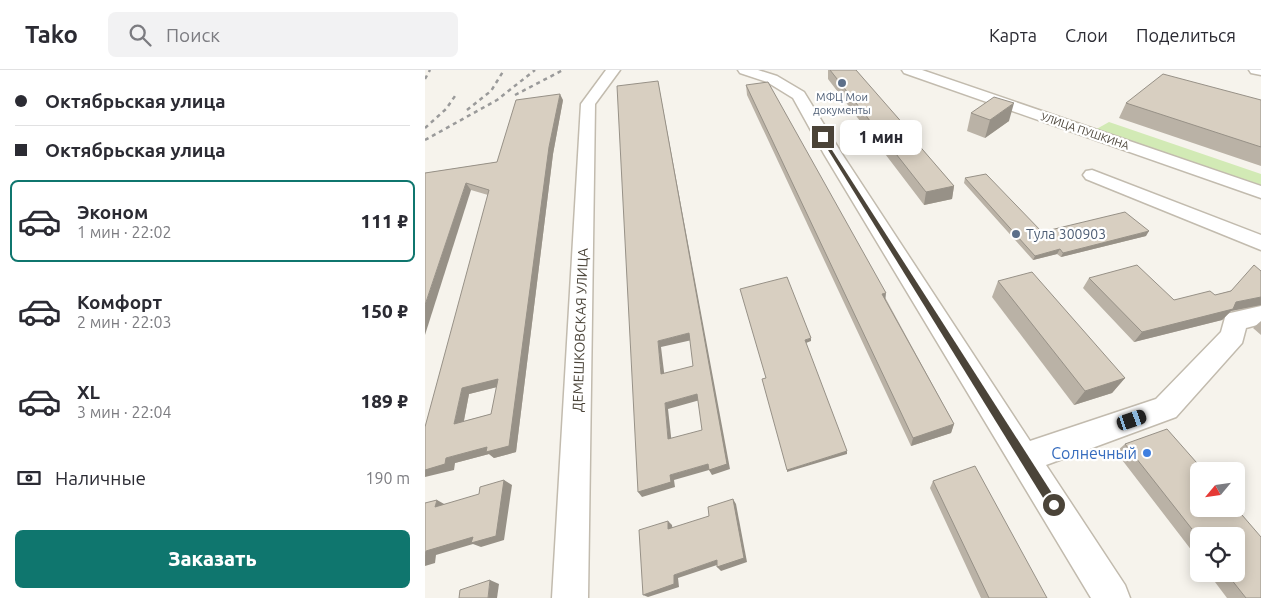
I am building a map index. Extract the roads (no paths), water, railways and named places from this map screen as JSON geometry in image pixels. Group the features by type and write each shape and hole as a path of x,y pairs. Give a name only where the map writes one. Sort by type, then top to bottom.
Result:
{"street":[{"name":"ДЕМЕШКОВСКАЯ УЛИЦА","path":"570,598 588,104 613,70"},
{"path":"745,70 772,79 799,96 1112,598"},
{"name":"УЛИЦА ПУШКИНА","path":"909,70 1261,192"},
{"path":"1256,70 1261,71"},
{"path":"1092,175 1261,243"},
{"path":"1024,458 1166,408 1233,336 1235,321 1261,315"}],"railway":[{"path":"425,79 430,70"},
{"path":"467,110 491,91 504,70"},
{"path":"425,140 497,100 535,70"},
{"path":"515,95 563,70"},
{"path":"425,128 446,109 455,96"}],"place":[{"name":"МФЦ Мои документы","path":"842,83"},
{"name":"Тула 300903","path":"1016,234"},
{"name":"Солнечный","path":"1147,453"}]}
